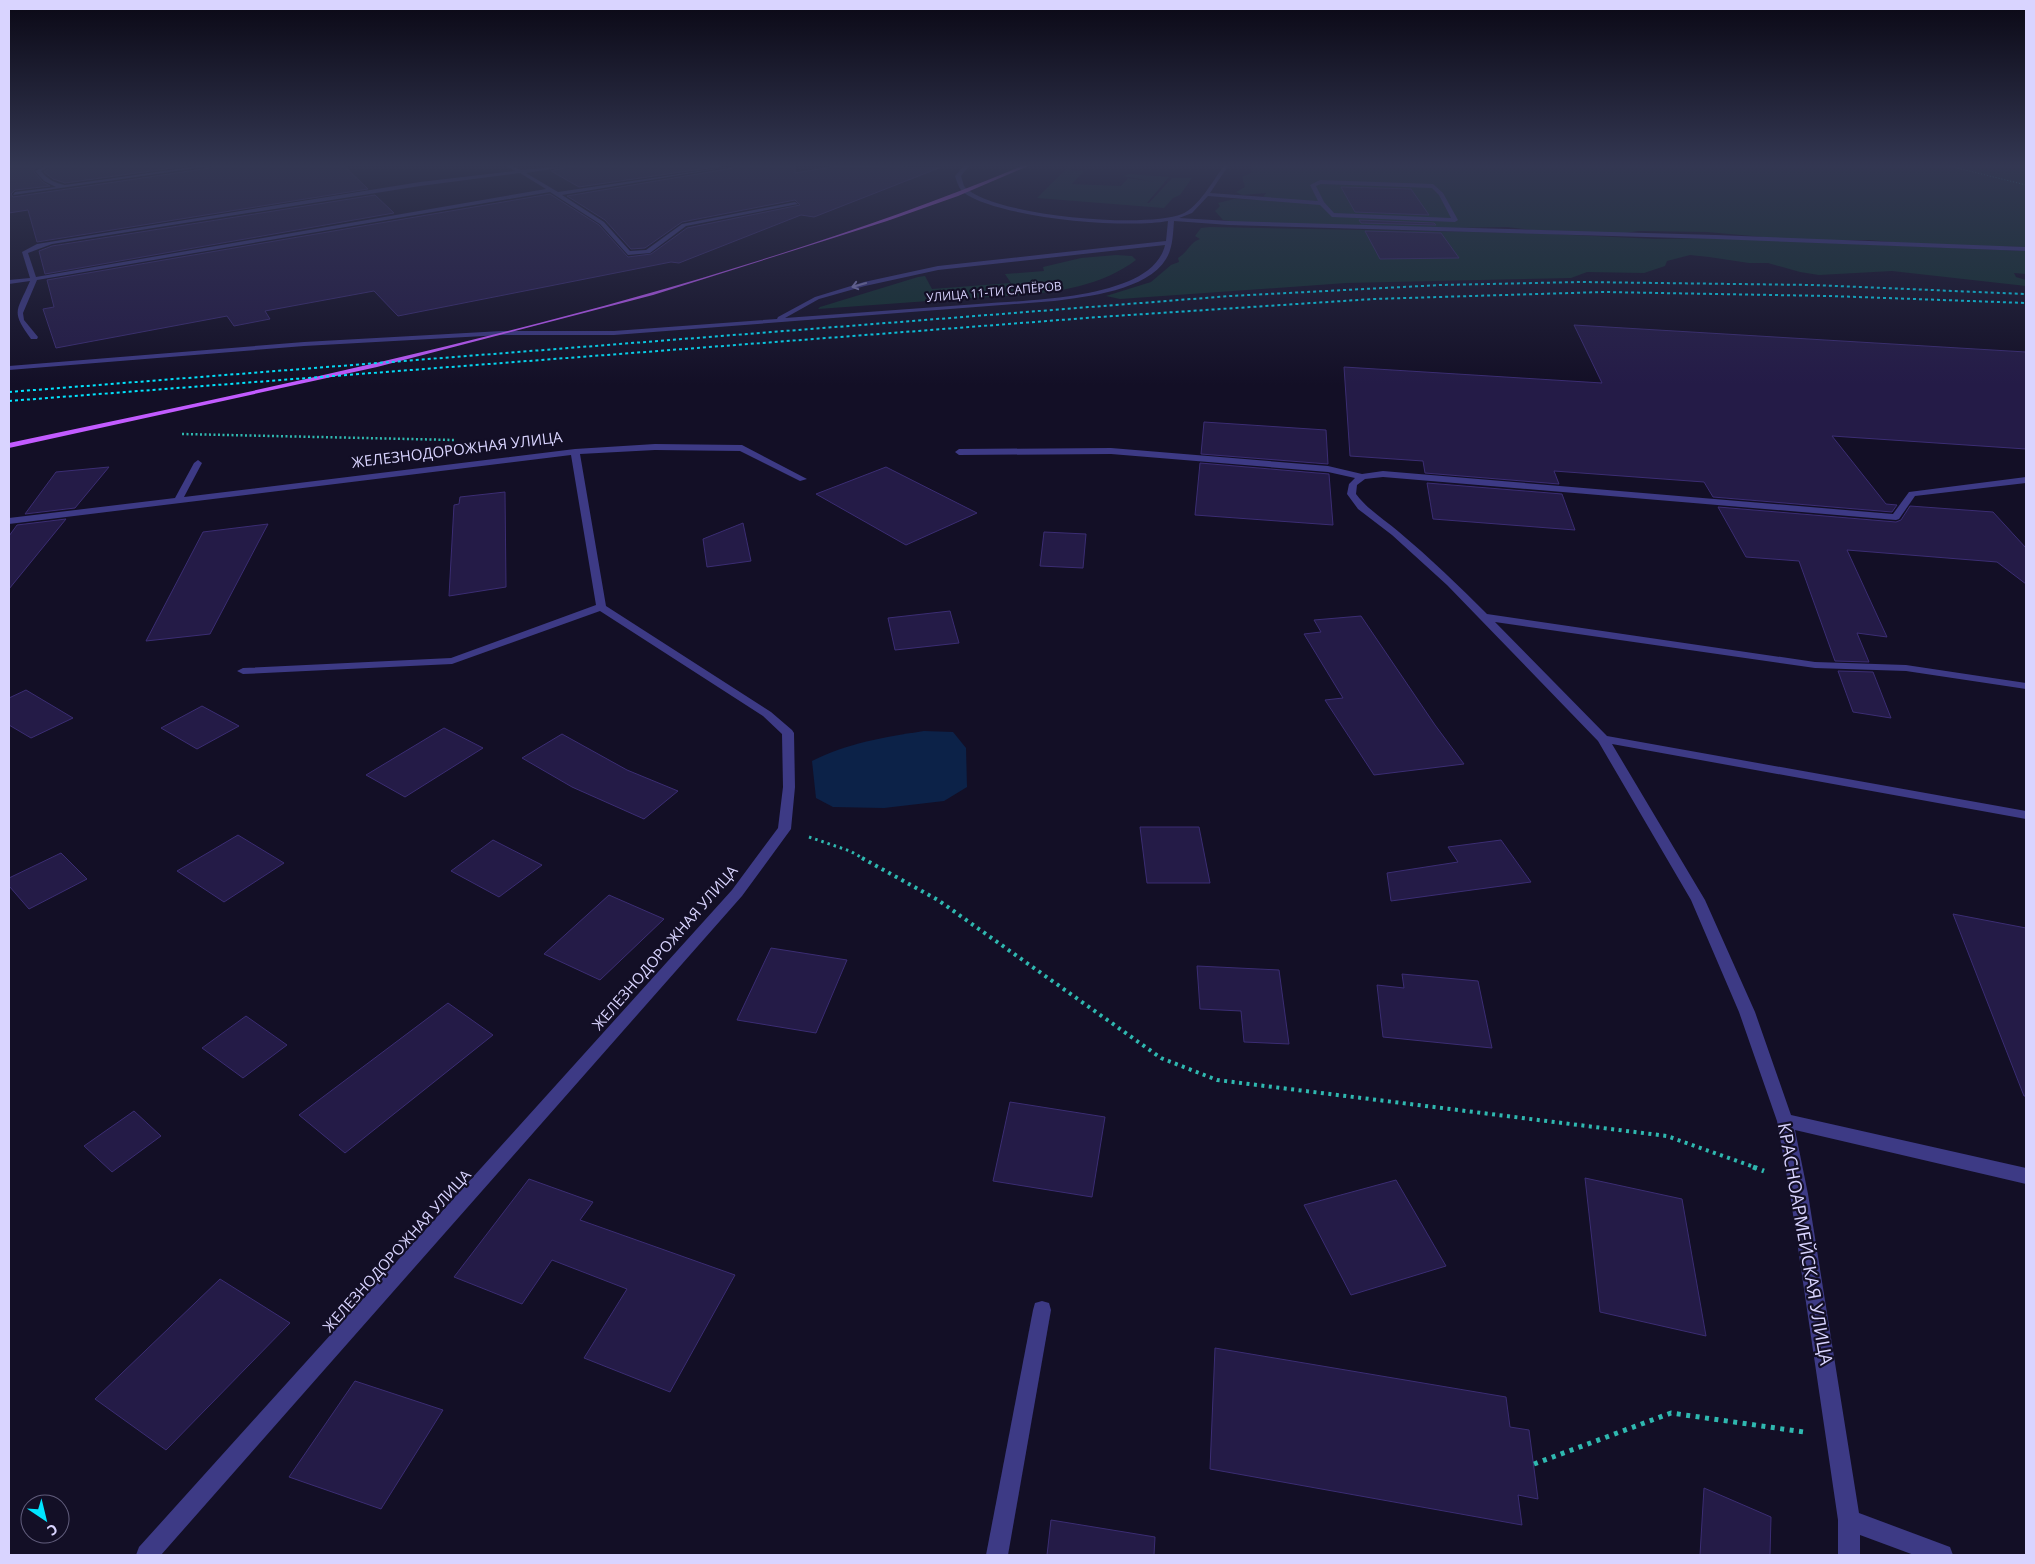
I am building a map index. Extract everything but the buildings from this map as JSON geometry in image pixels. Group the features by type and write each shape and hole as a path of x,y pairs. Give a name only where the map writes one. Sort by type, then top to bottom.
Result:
{"main road":[{"path":"9,446 400,360 662,291 827,239"}],"street":[{"path":"34,338 21,320 20,314 34,279 25,252 39,245 77,239"},
{"path":"9,282 272,239"},
{"path":"616,239 628,253 633,254 648,252 665,239"},
{"name":"УЛИЦА 11-ТИ САПЁРОВ","path":"9,368 416,337 502,333 614,333 1018,303 1110,289 1144,274 1161,262 1169,239"},
{"path":"1731,239 2026,249"},
{"path":"776,320 817,298 864,284 929,269 1168,243"},
{"path":"575,452 654,446 742,448 803,479"},
{"path":"959,452 1111,451 1328,469 1362,478 1383,474 1896,517 1912,494 2026,480"},
{"name":"ЖЕЛЕЗНОДОРОЖНАЯ УЛИЦА","path":"9,521 575,452 601,606 767,714 788,734 789,787 784,829 738,893 147,1555"},
{"path":"178,500 198,463"},
{"name":"КРАСНОАРМЕЙСКАЯ УЛИЦА","path":"1362,478 1353,484 1351,494 1361,507 1395,533 1434,568 1603,739 1698,900 1748,1012 1785,1121 1799,1194 1849,1520 1849,1555"},
{"path":"244,672 452,661 601,606"},
{"path":"1484,617 1815,665 1906,668 2026,686"},
{"path":"1603,739 2026,814"},
{"path":"1785,1121 2026,1176"},
{"path":"997,1555 1042,1310"},
{"path":"1849,1520 1942,1555"}],"path":[{"path":"178,434 456,440"},
{"path":"784,829 850,851 938,900 1161,1058 1217,1080 1667,1136 1774,1175 1799,1194"},
{"path":"1534,1464 1671,1413 1807,1432"}],"green space":[{"path":"1200,239 1739,239 2026,251 2026,274 2014,273 2016,277 2026,280 2026,286 1892,271 1819,275 1768,263 1749,263 1690,255 1667,261 1665,266 1644,273 1587,272 1571,278 1346,283 1120,299 1106,296 1151,282 1171,265 1179,262 1178,258 1193,243"},
{"path":"1786,239 2026,239 2026,247 1914,244 1869,240"},
{"path":"1116,255 1132,256 1136,260 1117,272 1073,288 1026,295 818,309 918,277 925,276 932,289 1011,283 1005,274 1044,271 1043,267 1081,258"}],"water":[{"path":"924,731 953,732 966,748 967,787 944,801 884,808 833,807 816,798 812,761 853,745 880,738"}],"railway":[{"path":"9,392 1230,296 1441,285 1582,282 1812,285 2026,294"},
{"path":"9,401 1099,317 1373,299 1603,292 1830,296 2026,303"}]}
